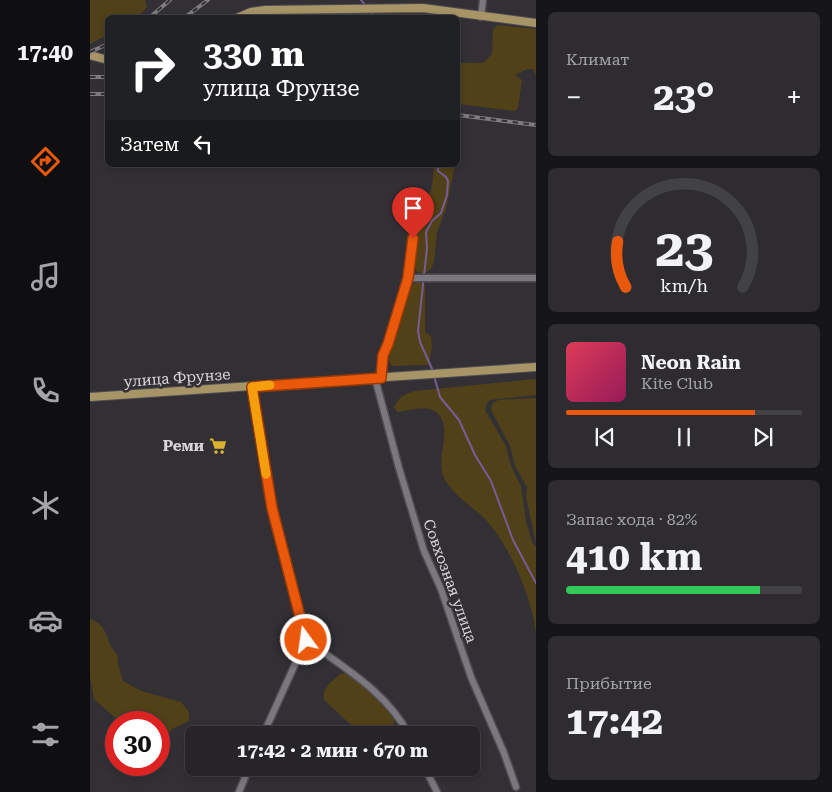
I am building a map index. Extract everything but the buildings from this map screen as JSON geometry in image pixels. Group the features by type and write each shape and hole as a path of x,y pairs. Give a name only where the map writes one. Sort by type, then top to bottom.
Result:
{"main road":[{"path":"244,15 264,10 423,8 536,24"},
{"path":"90,55 105,59"},
{"name":"улица Фрунзе","path":"90,397 536,366"}],"street":[{"path":"481,17 483,0"},
{"path":"378,378 383,355 408,278 415,224"},
{"path":"408,278 536,278"},
{"name":"Совхозная улица","path":"378,378 399,468 424,551 441,589 471,677 504,753 516,787"},
{"path":"252,387 272,508 306,640 390,705 403,726"},
{"path":"267,726 306,640"},
{"path":"240,792 246,776"},
{"path":"429,776 437,792"}],"shaded area":[{"path":"90,0 145,0 147,7 140,15 105,15 105,36 90,44"},
{"path":"497,25 536,29 536,76 533,69 527,69 515,75 522,80 518,108 515,111 460,104 460,63 483,63 492,54 493,30"},
{"path":"434,167 455,167 446,209 437,232 434,262 431,269 423,274 416,271 414,254 418,224 432,186"},
{"path":"421,282 425,286 425,332 431,336 432,346 429,365 392,366 388,359 403,305 413,284"},
{"path":"536,379 536,395 490,400 485,410 506,446 511,466 521,486 526,521 532,542 536,547 536,634 525,589 504,545 486,520 458,496 445,480 441,464 444,431 440,416 431,409 426,408 397,412 394,407 402,396 415,391"},
{"path":"536,398 536,543 526,497 527,487 515,466 510,446 491,410 492,404 498,400"},
{"path":"90,619 102,626 106,633 111,646 118,656 118,664 123,681 141,691 181,702 189,712 189,721 172,729 170,733 170,711 108,711 94,699 90,677"},
{"path":"347,673 388,707 395,718 394,724 391,726 352,726 324,700 328,685 340,674"}],"waterway":[{"path":"361,0 366,6"},
{"path":"370,11 373,15"},
{"path":"433,371 420,342 418,331 427,248 426,232 432,221 441,213 447,195 448,181 438,171 438,167"},
{"path":"434,376 440,397 459,420 475,455 491,481 513,540 536,583"}],"railway":[{"path":"152,15 170,0"},
{"path":"188,15 208,0"},
{"path":"90,52 105,45"},
{"path":"90,77 105,77"},
{"path":"90,94 105,94"},
{"path":"460,115 536,125"}],"slow traffic":[{"path":"266,474 252,387 270,385"}],"place":[{"name":"Реми","path":"218,446"}],"route":[{"path":"306,640 272,508 252,387 381,378 383,355 408,278 413,238"}]}
